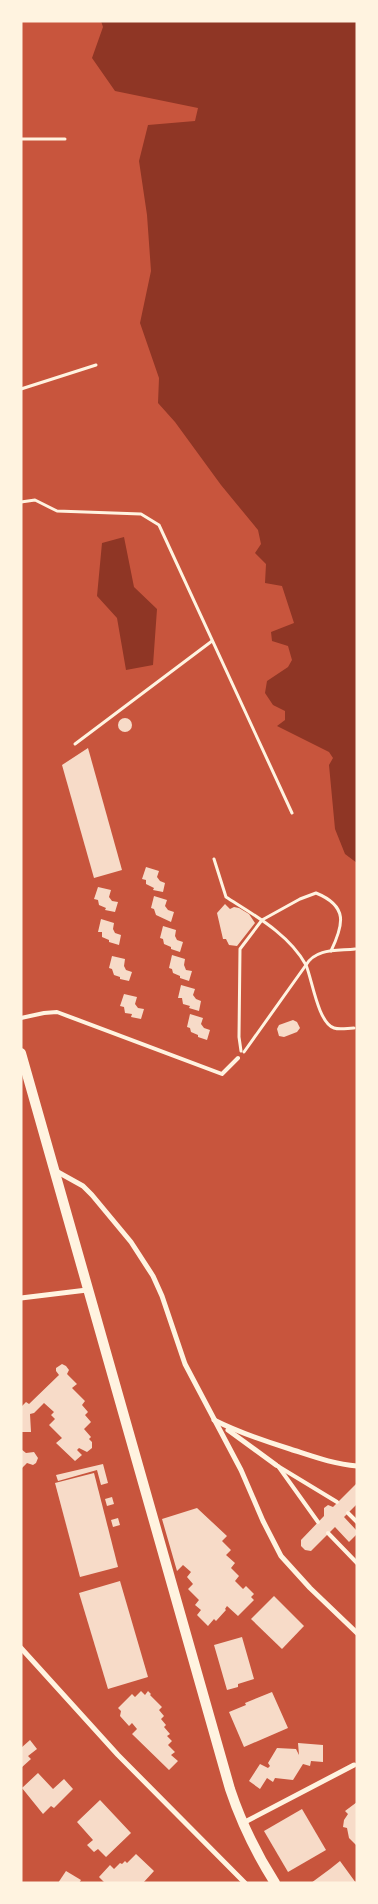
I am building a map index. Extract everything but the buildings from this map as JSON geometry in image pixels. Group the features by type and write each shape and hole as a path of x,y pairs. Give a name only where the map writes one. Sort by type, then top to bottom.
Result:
{"main road":[{"path":"21,1053 23,1067 55,1171 230,1789 254,1847 275,1883"}],"street":[{"path":"55,1171 83,1186 92,1194 143,1260 162,1296 185,1364 241,1470 263,1521 281,1556 310,1588 357,1633"},
{"path":"21,1298 88,1290"},
{"path":"214,1419 276,1465"},
{"path":"214,1419 234,1430 274,1444 318,1458 357,1466"},
{"path":"21,1648 118,1755 245,1883"},
{"path":"243,1824 354,1765"}],"lane":[{"path":"21,1018 44,1012 57,1012 222,1074 238,1058"},
{"path":"276,1465 337,1502"},
{"path":"276,1465 318,1522"},
{"path":"348,1513 357,1522"},
{"path":"328,1533 357,1563"}],"path":[{"path":"21,139 65,139"},
{"path":"21,389 96,365"},
{"path":"21,502 35,500 57,512 141,514 159,525 292,813"},
{"path":"75,744 212,641"},
{"path":"214,859 226,897 262,920 299,952 306,964 318,1004 327,1024 333,1028 354,1028"},
{"path":"238,1058 242,1048 239,1037 240,949 262,920 300,899 316,893 327,897 340,910 341,920 340,931 331,951"},
{"path":"238,1058 248,1047 310,958 315,954 355,949"}],"shaded area":[{"path":"101,21 357,21 357,863 345,854 335,829 329,765 333,758 329,752 277,726 285,720 285,711 273,705 265,693 267,681 288,667 292,660 288,646 272,641 271,632 294,623 282,586 265,583 266,564 255,553 261,544 258,530 221,485 175,422 158,403 159,378 140,323 151,271 147,215 139,161 148,125 195,121 198,108 115,91 92,58 103,27"},
{"path":"124,537 134,587 157,609 153,665 126,670 117,618 97,596 102,543"}]}
